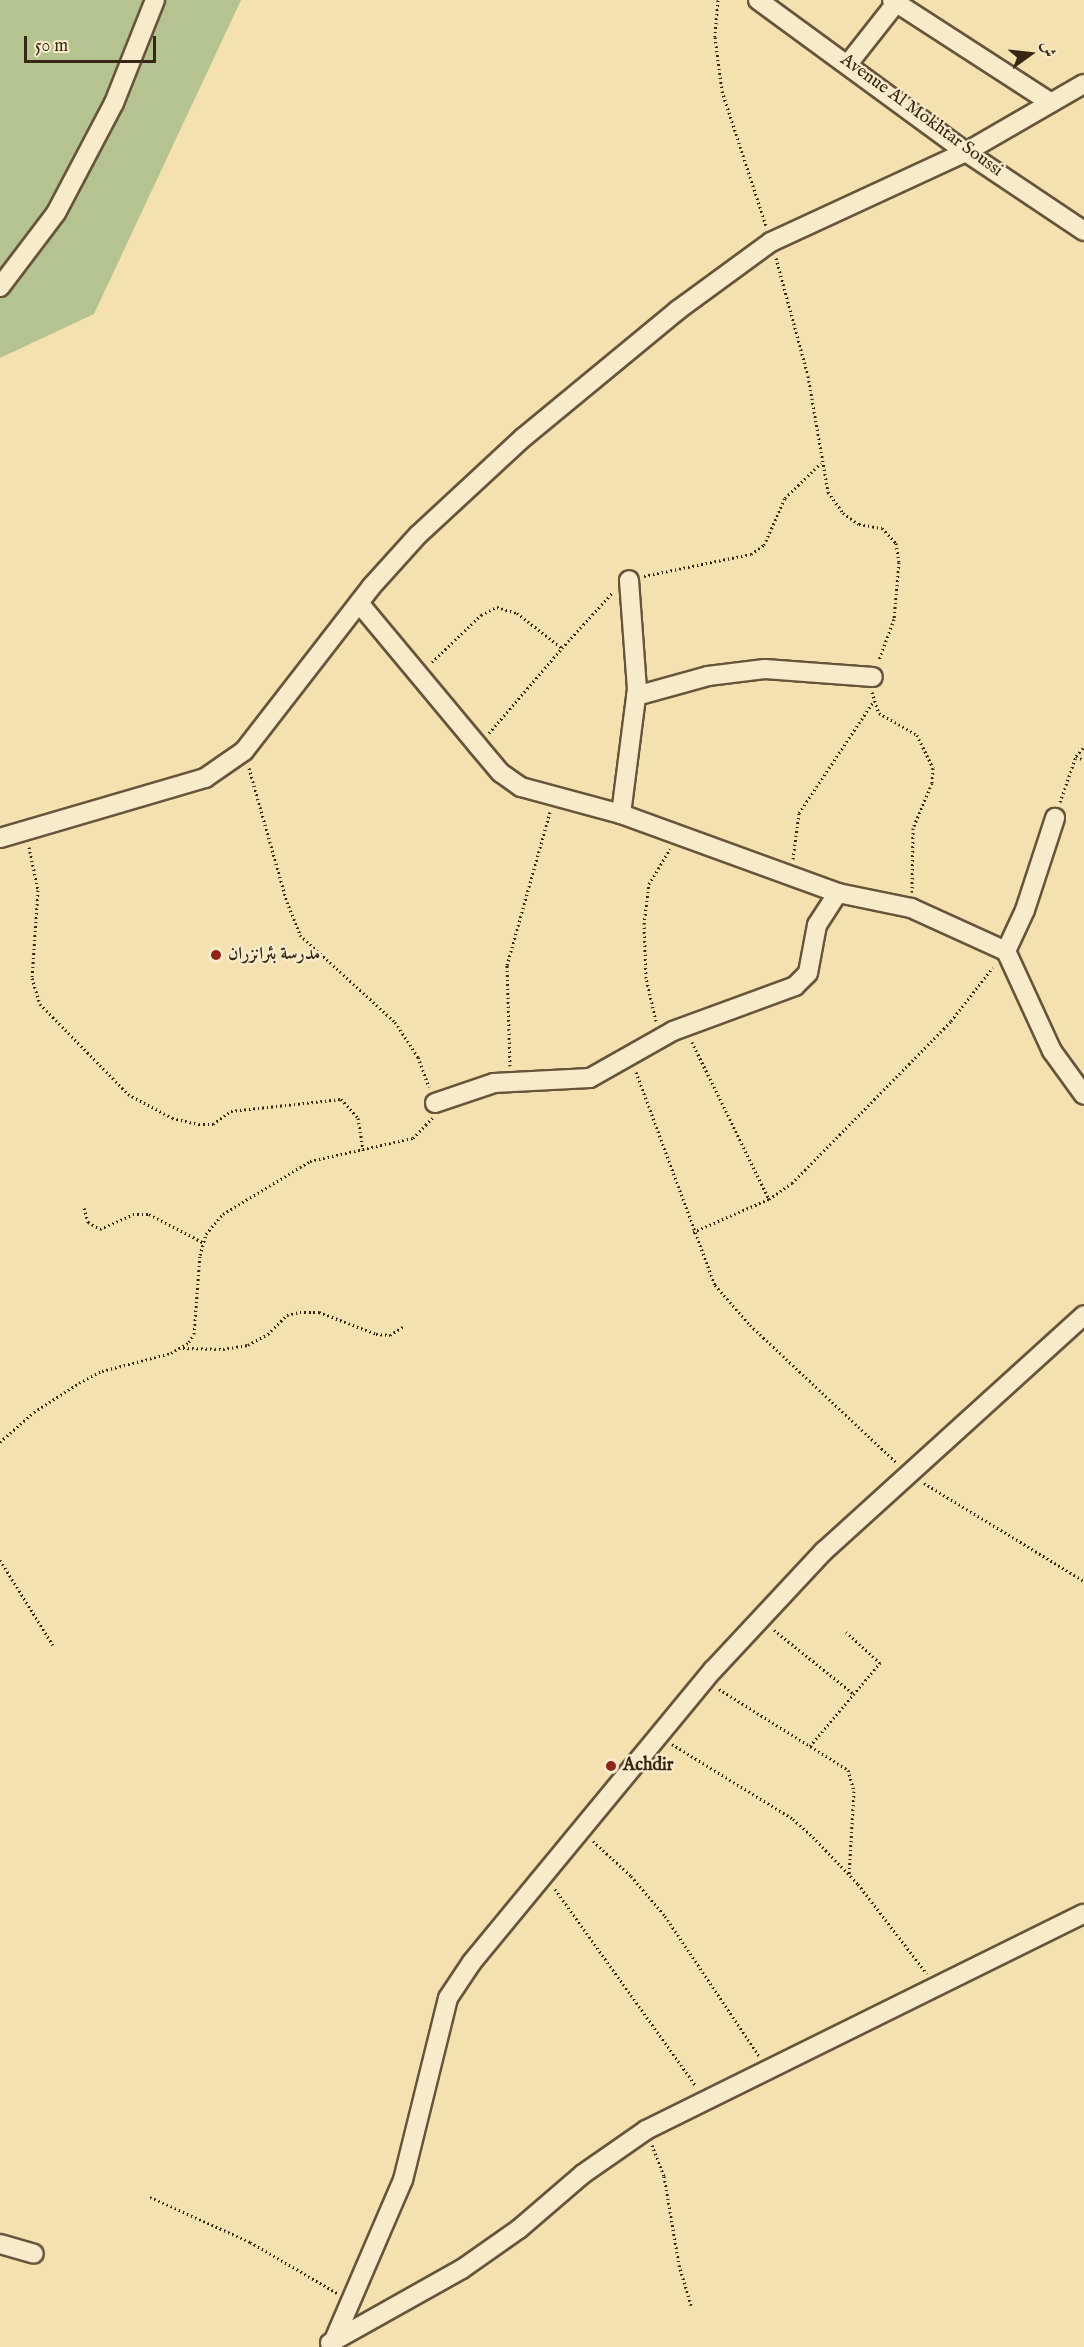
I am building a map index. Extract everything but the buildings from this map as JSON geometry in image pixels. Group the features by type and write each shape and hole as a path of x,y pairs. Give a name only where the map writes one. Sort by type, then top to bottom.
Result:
{"street":[{"path":"0,287 56,213 114,104 155,0"},
{"name":"Avenue Al Mokhtar Soussi","path":"758,0 966,152 1084,231"},
{"path":"848,64 894,1 1051,103"},
{"path":"0,838 186,786 205,778 244,751 359,603 418,536 524,437 678,310 771,242 966,152 1084,84"},
{"path":"621,814 636,696 636,637 629,580"},
{"path":"359,603 501,773 521,787 621,814 838,892 911,908 1006,951 1052,1051 1084,1095"},
{"path":"636,696 708,676 765,669 873,677"},
{"path":"1006,951 1025,910 1055,818"},
{"path":"435,1103 476,1087 513,1082 590,1078 661,1037 785,991 802,981 812,965 817,925 838,892"},
{"path":"330,2344 403,2180 448,1998 472,1962 705,1680 824,1551 1084,1315"},
{"path":"330,2344 427,2292 462,2269 519,2229 583,2174 646,2130 935,1985 1084,1914"},
{"path":"0,2244 34,2254"}],"path":[{"path":"718,0 715,37 722,91 771,242 806,366 828,492 843,513 859,524 882,528 896,543 899,562 894,619 873,677 873,702 879,712 917,735 933,768 932,783 913,828 915,858 911,908"},
{"path":"478,746 562,648"},
{"path":"786,874 796,852 799,813 873,702"},
{"path":"1055,818 1076,756 1084,747"},
{"path":"181,1348 194,1334 196,1280 204,1244 223,1214 310,1161 413,1138 429,1123 435,1103 418,1057 395,1022 300,935 287,902 244,751"},
{"path":"1076,756 1084,760"},
{"path":"513,1082 508,1057 507,965 555,798"},
{"path":"26,831 38,890 33,978 40,1004 102,1070 146,1105 172,1118 199,1124 213,1124 231,1111 341,1099 358,1118 363,1151"},
{"path":"661,1037 646,978 644,924 649,884 678,835"},
{"path":"693,1232 769,1199 792,1183 855,1123 951,1021 1006,951"},
{"path":"684,1027 769,1199"},
{"path":"630,1056 693,1232 715,1285 728,1302 908,1473 1084,1581"},
{"path":"84,1208 88,1222 100,1229 133,1214 149,1214 204,1244"},
{"path":"0,1442 34,1412 102,1371 181,1348 223,1349 248,1345 268,1334 287,1315 319,1312 376,1334 390,1335 404,1326"},
{"path":"0,1560 54,1645"},
{"path":"761,1619 855,1694"},
{"path":"810,1746 880,1663 846,1632"},
{"path":"705,1680 848,1770 853,1779 849,1876"},
{"path":"658,1736 793,1819 849,1876 935,1985"},
{"path":"581,1830 631,1876 665,1916 766,2069"},
{"path":"544,1876 570,1906 704,2099"},
{"path":"646,2130 664,2176 679,2265 691,2305"},
{"path":"150,2197 250,2242 349,2301"}],"green space":[{"path":"0,0 241,0 94,314 0,358"}],"place":[{"name":"مدرسة بئرانزران","path":"216,955"},
{"name":"Achdir","path":"611,1766"}]}
